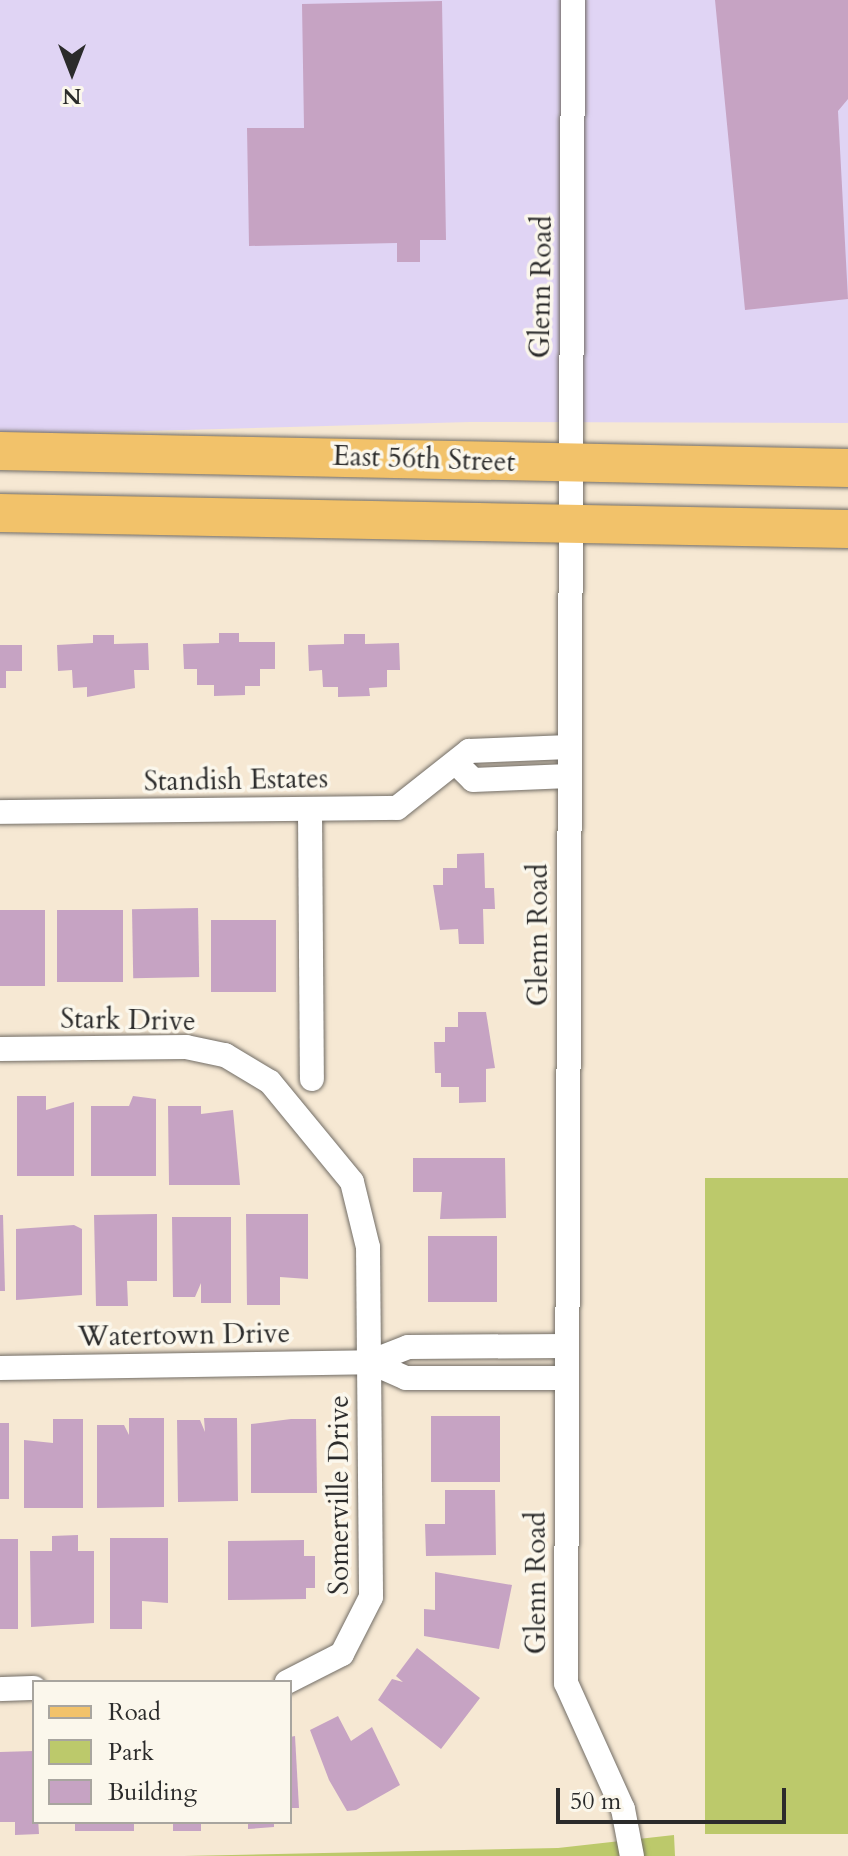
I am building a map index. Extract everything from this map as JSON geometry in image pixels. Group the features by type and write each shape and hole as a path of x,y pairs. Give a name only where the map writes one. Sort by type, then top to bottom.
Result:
{"main road":[{"name":"East 56th Street","path":"0,451 848,468"},
{"path":"0,513 848,529"}],"street":[{"name":"Glenn Road","path":"573,0 567,464 566,1683 623,1809 632,1856"},
{"name":"Standish Estates","path":"0,812 397,808 458,765 469,751 569,747"},
{"path":"458,765 473,780 569,776"},
{"path":"310,810 312,1079"},
{"name":"Stark Drive","path":"0,1049 186,1047 225,1055 270,1082 344,1169 362,1206 370,1362"},
{"name":"Watertown Drive","path":"0,1368 370,1362 408,1347 566,1346"},
{"name":"Watertown Drive","path":"370,1362 406,1378 566,1378"},
{"name":"Somerville Drive","path":"291,1680 342,1654 369,1608 370,1362"},
{"path":"0,1689 32,1688"}],"shaded area":[{"path":"0,0 848,0 848,423 470,422 0,435"}],"green space":[{"path":"705,1178 848,1178 848,1834 705,1834"},
{"path":"674,1835 675,1856 184,1856 558,1848"}],"building":[{"path":"715,0 848,0 848,99 838,111 848,299 745,310"},
{"path":"442,1 446,240 420,240 420,262 397,262 397,243 249,246 247,128 304,128 302,4"},
{"path":"219,633 239,633 239,642 275,642 275,669 260,669 260,686 245,686 245,695 214,696 214,685 197,685 197,669 184,669 183,644 219,643"},
{"path":"344,634 365,634 365,644 399,643 400,670 387,670 387,687 369,688 370,696 338,697 338,687 323,687 322,670 309,671 308,645 344,644"},
{"path":"93,635 114,635 114,644 148,643 149,670 134,670 135,688 87,697 87,687 73,688 72,670 58,671 57,645 93,643"},
{"path":"0,645 22,645 22,671 6,671 6,688 0,688"},
{"path":"484,853 485,888 494,888 495,909 483,909 484,944 459,944 458,929 440,930 433,885 443,885 443,868 457,868 457,854"},
{"path":"198,908 199,977 133,978 132,909"},
{"path":"0,910 45,910 45,986 0,986"},
{"path":"57,910 123,910 123,982 57,982"},
{"path":"211,920 276,920 276,992 211,992"},
{"path":"458,1012 486,1012 495,1068 486,1069 486,1102 459,1103 459,1087 441,1087 441,1073 435,1073 434,1042 445,1042 445,1027 458,1027"},
{"path":"17,1096 46,1096 46,1110 74,1102 74,1176 17,1176"},
{"path":"133,1096 156,1099 156,1176 91,1176 91,1106 129,1106"},
{"path":"168,1106 201,1106 201,1114 233,1110 240,1185 169,1185"},
{"path":"413,1158 505,1158 506,1218 440,1219 442,1192 413,1192"},
{"path":"157,1214 157,1281 127,1281 128,1306 96,1306 94,1215"},
{"path":"246,1214 308,1214 308,1279 280,1277 280,1305 247,1305"},
{"path":"0,1215 3,1215 5,1291 0,1291"},
{"path":"172,1217 231,1217 231,1303 201,1303 201,1283 195,1297 173,1297"},
{"path":"74,1225 82,1229 82,1295 16,1300 16,1229"},
{"path":"428,1236 497,1236 497,1302 428,1302"},
{"path":"431,1416 500,1416 500,1482 431,1482"},
{"path":"129,1418 164,1418 164,1507 97,1508 97,1425 124,1425 129,1435"},
{"path":"204,1418 237,1418 238,1501 178,1502 177,1420 200,1420 205,1432"},
{"path":"53,1419 83,1419 83,1508 24,1508 24,1440 53,1443"},
{"path":"316,1419 317,1493 251,1493 251,1424"},
{"path":"0,1423 9,1423 9,1499 0,1499"},
{"path":"445,1490 495,1490 496,1555 426,1556 425,1524 445,1524"},
{"path":"78,1535 78,1551 94,1551 94,1623 31,1627 30,1551 52,1551 52,1536"},
{"path":"110,1538 168,1538 168,1603 142,1601 142,1629 110,1629"},
{"path":"0,1539 18,1539 18,1629 0,1629"},
{"path":"304,1540 304,1556 315,1556 315,1588 306,1588 306,1599 228,1600 228,1541"},
{"path":"435,1572 512,1585 499,1649 424,1636 424,1609 435,1610"},
{"path":"417,1648 480,1698 441,1749 378,1700 392,1679 403,1682 396,1676"},
{"path":"338,1716 351,1741 372,1727 400,1785 356,1810 347,1811 329,1780 310,1730"},
{"path":"295,1736 299,1808 292,1808 292,1737"},
{"path":"32,1751 32,1824 38,1824 39,1834 15,1835 15,1822 0,1822 0,1752"},
{"path":"75,1824 134,1824 134,1831 75,1831"},
{"path":"173,1824 201,1824 201,1831 173,1831"},
{"path":"248,1824 274,1824 274,1827 248,1829"}]}
